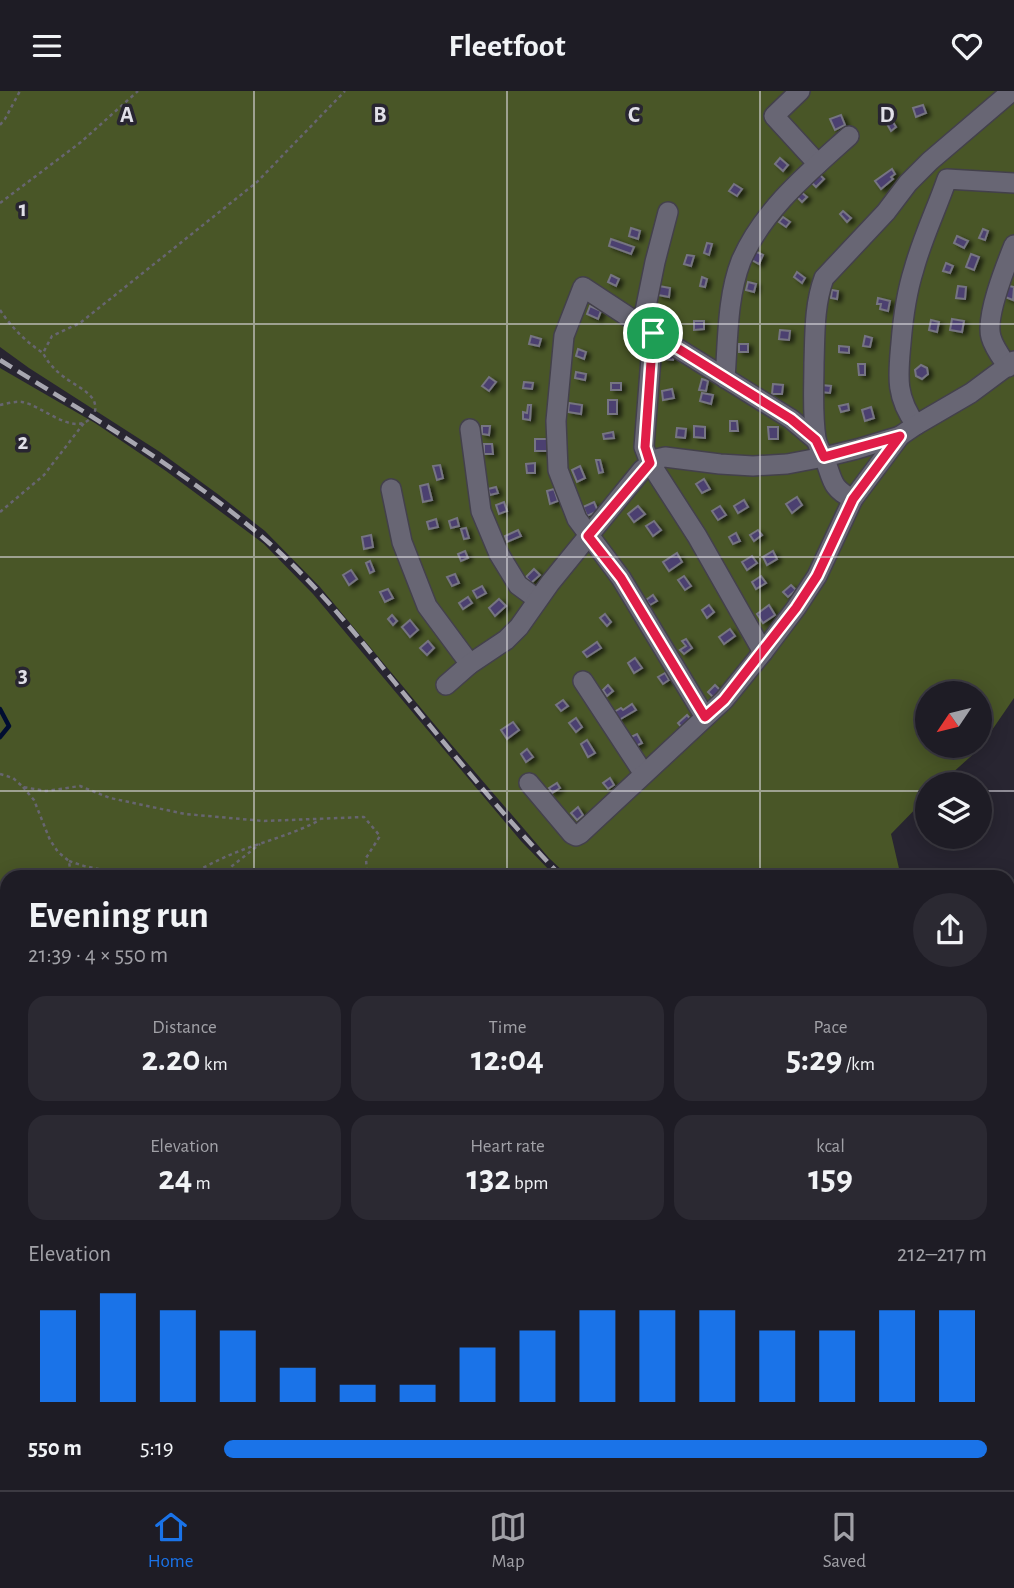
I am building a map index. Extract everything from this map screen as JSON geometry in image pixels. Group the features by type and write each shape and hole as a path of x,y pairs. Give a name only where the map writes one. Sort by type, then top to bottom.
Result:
{"street":[{"path":"800,91 774,115 818,164"},
{"path":"853,499 841,493 829,477 820,449 813,399 816,315 824,278 862,239 915,176 1012,91"},
{"path":"725,378 729,314 741,261 767,216 849,136"},
{"path":"529,783 572,834 580,834 724,700 763,652 817,576 853,499 908,430 898,373 904,310 914,268 947,179 1014,183"},
{"path":"668,212 655,262 647,330 645,447 650,463 697,537 763,652"},
{"path":"446,685 519,627 537,599 588,536 656,459 665,457 754,466 787,464 820,449 908,430 971,393 1011,364 997,351 990,328 996,298 1014,245"},
{"path":"705,717 621,578 577,519 558,470 556,421 564,336 583,287 791,419 820,449"},
{"path":"470,429 481,511 499,554 518,585 537,599"},
{"path":"391,489 402,542 427,605 470,664"},
{"path":"583,681 644,774"}],"path":[{"path":"0,125 20,91"},
{"path":"0,203 81,142 138,91"},
{"path":"43,353 52,336 80,323 257,182 345,91"},
{"path":"0,310 24,340 43,353 55,369 88,395 94,402 95,411 44,475 0,512"},
{"path":"0,405 22,402 71,424 83,423"},
{"path":"0,774 13,778 34,800 50,840 58,852 69,862 104,870"},
{"path":"23,787 46,791 80,786 110,798 185,814 264,821 364,817 380,836 366,858 367,870"},
{"path":"196,870 230,854 323,819"},
{"path":"228,870 263,842"},
{"path":"69,862 70,870"}],"green space":[{"path":"0,91 1014,91 1014,698 992,730 992,681 915,681 915,758 969,758 953,772 915,772 915,809 891,834 899,870 562,870 450,743 320,587 265,531 160,452 0,347"},
{"path":"0,368 95,423 166,471 264,544 313,594 521,841 549,870 0,870"}],"building":[{"path":"923,105 926,113 916,117 913,108"},
{"path":"841,115 845,125 835,130 830,119"},
{"path":"891,119 896,127 891,131 886,122"},
{"path":"780,158 788,165 783,171 775,164"},
{"path":"892,169 895,174 891,177 893,179 881,189 875,181"},
{"path":"818,173 824,179 816,187 810,181"},
{"path":"734,184 742,189 737,196 729,191"},
{"path":"801,192 807,197 802,202 796,196"},
{"path":"843,211 851,218 847,222 840,214"},
{"path":"783,217 790,222 786,227 779,222"},
{"path":"631,228 640,231 638,239 629,236"},
{"path":"983,229 988,231 985,240 979,238"},
{"path":"957,236 968,241 964,248 954,243"},
{"path":"611,239 634,247 631,254 609,246"},
{"path":"707,243 712,244 709,255 704,253"},
{"path":"755,251 763,255 759,264 750,259"},
{"path":"971,254 979,257 974,270 966,267"},
{"path":"687,255 694,256 691,266 684,264"},
{"path":"946,263 953,266 950,273 943,271"},
{"path":"797,272 805,278 802,283 794,277"},
{"path":"611,275 619,279 616,286 608,282"},
{"path":"702,277 707,279 705,287 700,286"},
{"path":"748,282 756,284 754,292 746,290"},
{"path":"659,286 670,288 669,297 658,295"},
{"path":"958,286 966,287 965,299 956,298"},
{"path":"1009,286 1014,287 1013,300 1005,297"},
{"path":"832,290 838,291 837,299 831,298"},
{"path":"878,298 890,301 888,311 880,309"},
{"path":"590,306 601,311 598,319 587,314"},
{"path":"655,310 663,313 661,320 653,317"},
{"path":"952,319 964,321 962,332 950,330"},
{"path":"931,320 939,322 937,332 929,330"},
{"path":"694,321 704,321 704,329 694,330"},
{"path":"780,330 790,331 789,340 779,339"},
{"path":"531,336 541,339 539,346 529,344"},
{"path":"865,336 872,338 870,347 863,346"},
{"path":"739,344 748,344 748,352 739,352"},
{"path":"839,346 849,347 849,353 839,352"},
{"path":"578,349 586,352 584,359 576,356"},
{"path":"664,354 674,355 673,360 664,359"},
{"path":"858,364 865,364 865,375 859,375"},
{"path":"921,365 927,368 928,374 922,379 916,376 915,370"},
{"path":"576,372 586,374 585,380 575,378"},
{"path":"489,377 496,382 489,391 482,386"},
{"path":"702,379 708,381 706,391 699,390"},
{"path":"524,382 533,383 532,389 523,388"},
{"path":"611,383 621,383 621,390 611,390"},
{"path":"773,384 783,385 782,394 772,394"},
{"path":"821,385 831,386 830,393 821,392"},
{"path":"672,389 674,398 663,400 662,391"},
{"path":"702,393 713,395 711,404 700,401"},
{"path":"608,400 617,400 617,414 608,414"},
{"path":"569,403 582,405 581,414 568,412"},
{"path":"848,404 849,410 841,412 839,406"},
{"path":"528,405 531,405 530,420 523,419 523,412 527,413"},
{"path":"871,407 874,418 865,421 862,410"},
{"path":"730,421 737,421 738,431 730,431"},
{"path":"482,426 490,426 489,435 482,434"},
{"path":"694,426 705,427 705,438 694,437"},
{"path":"768,427 778,427 778,439 769,439"},
{"path":"677,428 686,429 685,438 676,437"},
{"path":"613,432 614,438 604,439 603,434"},
{"path":"535,439 550,439 550,451 535,451"},
{"path":"484,444 492,444 493,454 484,454"},
{"path":"596,460 600,460 603,472 599,473"},
{"path":"535,463 535,473 527,473 526,464"},
{"path":"440,465 443,478 437,480 433,466"},
{"path":"580,466 585,478 577,482 572,470"},
{"path":"704,479 710,489 702,493 696,484"},
{"path":"428,484 432,500 423,502 420,486"},
{"path":"496,487 498,493 490,495 488,489"},
{"path":"554,489 558,501 550,504 547,491"},
{"path":"797,497 802,505 792,513 786,504"},
{"path":"744,500 748,507 738,513 734,506"},
{"path":"504,502 507,511 499,514 496,505"},
{"path":"594,502 598,511 587,516 583,507"},
{"path":"638,506 645,514 634,522 628,514"},
{"path":"720,506 726,515 718,520 712,511"},
{"path":"457,518 459,526 451,528 449,521"},
{"path":"436,519 438,527 429,529 427,522"},
{"path":"654,521 661,530 653,536 646,526"},
{"path":"466,528 469,538 464,539 461,529"},
{"path":"518,530 521,536 507,542 505,536"},
{"path":"758,530 762,535 754,541 750,535"},
{"path":"736,533 740,541 733,544 729,537"},
{"path":"371,535 373,547 364,549 362,537"},
{"path":"465,551 468,558 461,561 458,554"},
{"path":"773,551 777,559 767,565 763,557"},
{"path":"677,553 682,562 669,571 663,562"},
{"path":"752,556 757,563 747,570 742,562"},
{"path":"370,561 374,571 370,573 366,563"},
{"path":"534,569 540,575 531,583 526,577"},
{"path":"351,570 357,579 349,585 343,575"},
{"path":"455,574 459,583 452,586 447,577"},
{"path":"684,576 691,586 685,590 678,580"},
{"path":"761,576 766,583 756,589 752,582"},
{"path":"791,585 796,590 788,597 783,592"},
{"path":"482,586 486,593 477,598 473,591"},
{"path":"388,589 393,598 385,602 380,592"},
{"path":"653,595 657,601 650,605 646,600"},
{"path":"468,597 472,603 463,609 459,603"},
{"path":"499,599 506,606 495,616 489,608"},
{"path":"709,605 714,612 707,618 702,610"},
{"path":"769,605 775,615 763,623 757,614"},
{"path":"605,614 611,622 607,626 600,618"},
{"path":"392,615 397,621 393,625 388,619"},
{"path":"410,620 418,630 410,637 402,627"},
{"path":"730,629 735,636 724,644 719,637"},
{"path":"686,639 692,648 684,654 680,650 686,646 682,641"},
{"path":"428,641 434,648 427,655 420,648"},
{"path":"597,642 601,648 587,657 583,652"},
{"path":"635,658 642,668 634,673 628,663"},
{"path":"665,673 669,680 663,684 658,677"},
{"path":"608,685 613,691 607,696 603,690"},
{"path":"715,685 722,692 715,699 708,692"},
{"path":"563,700 568,706 561,711 556,705"},
{"path":"632,704 636,710 619,720 614,712"},
{"path":"687,715 692,721 683,729 678,723"},
{"path":"576,718 582,727 576,732 569,723"},
{"path":"513,722 519,730 507,739 501,730"},
{"path":"637,734 642,743 634,747 629,738"},
{"path":"587,740 595,753 588,757 581,744"},
{"path":"527,749 533,757 526,762 521,754"},
{"path":"610,778 614,785 608,789 603,783"},
{"path":"557,783 560,788 552,793 549,788"},
{"path":"578,807 583,815 577,820 571,813"}],"waterway":[{"path":"0,709 9,726 0,737"}],"railway":[{"path":"0,360 172,468 237,516 286,558 335,610 477,782 556,870"}],"route":[{"path":"653,333 791,419 816,440 824,457 900,436 853,499 817,576 796,608 724,700 705,717 621,578 588,536 650,463 645,447 653,333"}]}
